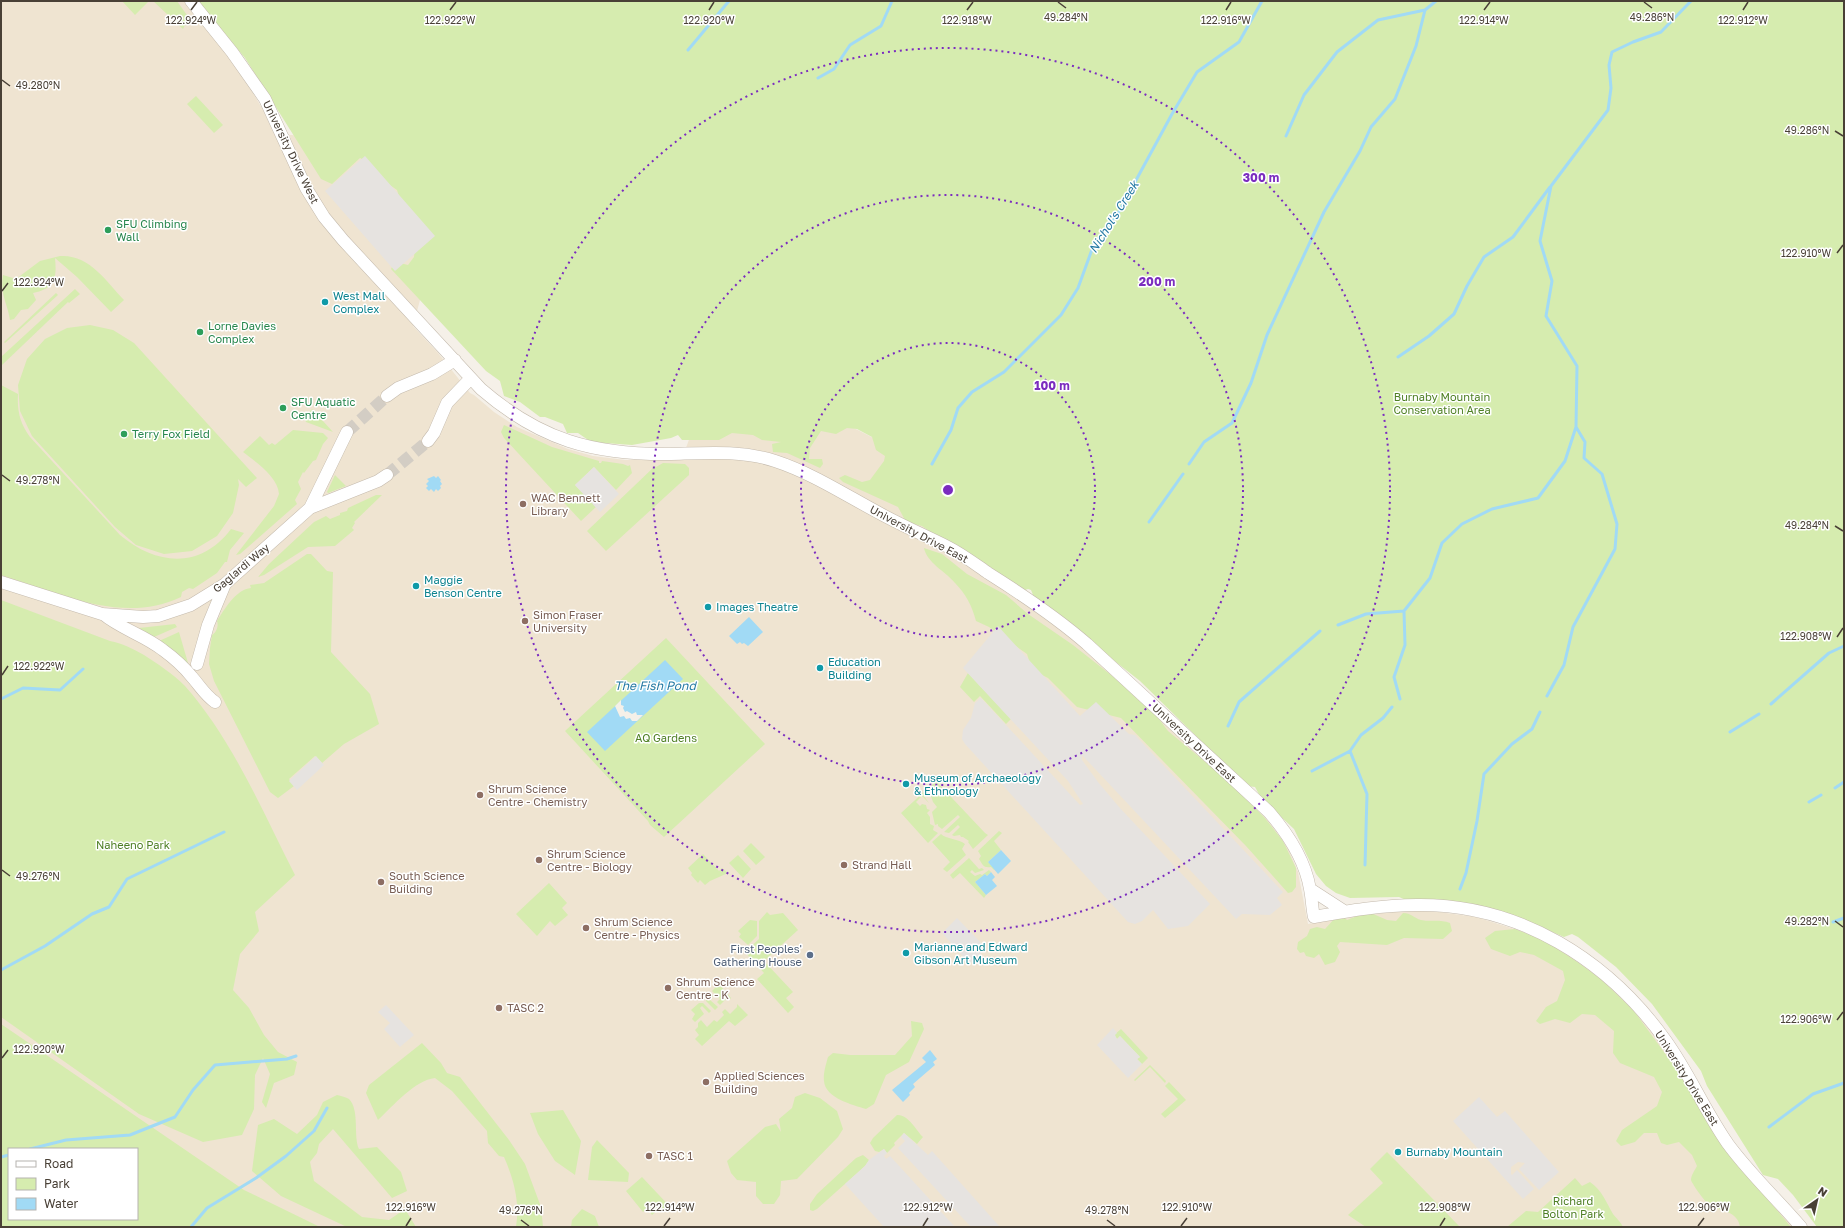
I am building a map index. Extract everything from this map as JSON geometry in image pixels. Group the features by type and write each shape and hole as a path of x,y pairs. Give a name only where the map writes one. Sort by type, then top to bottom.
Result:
{"street":[{"name":"University Drive West","path":"191,1 232,52 265,99 306,188 324,217 343,240 463,369"},
{"path":"387,396 398,388 432,374 463,369"},
{"path":"428,441 434,433 463,369"},
{"name":"University Drive East","path":"463,369 500,406 528,424 572,443 595,449 617,452 669,454 732,452 775,461 797,469 893,520 950,548 1058,620 1087,644 1269,812 1292,843 1305,869 1314,917 1344,911 1418,905 1462,909 1482,913 1522,925 1559,942 1580,955 1619,986 1651,1021 1667,1042 1727,1142 1754,1175 1801,1227"},
{"name":"Gaglardi Way","path":"310,508 347,432"},
{"name":"Gaglardi Way","path":"1,582 102,614 137,617 158,616 191,605 225,584 310,508 387,475"},
{"path":"198,664 208,625 225,584"},
{"path":"102,614 113,623 146,638 162,649 178,662 206,695 215,702"},
{"path":"1310,890 1344,911"}],"shaded area":[{"name":"Simon Fraser University","path":"1,1 184,1 223,49 250,88 263,110 274,134 378,140 449,219 420,300 413,326 438,353 470,393 494,412 517,427 568,449 593,456 625,460 682,459 691,434 809,405 887,445 955,558 1035,610 1064,632 1094,658 1268,820 1288,848 1298,872 1308,924 1361,915 1405,911 1431,911 1476,917 1524,932 1565,952 1610,985 1631,1006 1654,1034 1671,1059 1714,1134 1794,1227 1,1227"},
{"path":"365,156 435,236 395,271 325,191"},
{"path":"594,467 619,494 600,512 575,485"},
{"path":"998,626 1080,716 1096,702 1129,734 1135,735 1283,892 1277,898 1282,905 1270,915 1242,914 1236,919 1082,755 1082,760 1119,807 1210,904 1188,926 1168,929 1153,910 1142,921 1135,924 1128,922 962,739 963,730 971,718 975,703 981,698 1080,805 1083,804 1068,781 963,668"},
{"path":"316,756 324,765 297,790 289,781"},
{"path":"957,918 986,948 970,964 942,933"},
{"path":"386,1005 414,1035 400,1047 384,1029 390,1023 378,1012"},
{"path":"1113,1028 1117,1033 1115,1035 1117,1039 1120,1036 1140,1057 1137,1059 1142,1064 1128,1078 1097,1045"},
{"path":"1479,1097 1497,1117 1505,1111 1559,1172 1539,1190 1519,1169 1525,1163 1518,1162 1511,1167 1512,1175 1517,1170 1534,1189 1523,1199 1453,1121"},
{"path":"904,1133 928,1155 932,1151 1000,1227 971,1227 898,1148 905,1141 901,1137"},
{"path":"884,1149 887,1153 884,1156 886,1159 890,1156 955,1227 884,1227 845,1184 865,1166 869,1160"}],"green space":[{"path":"122,1 149,1 135,15"},
{"path":"153,1 177,1 189,18 183,29"},
{"name":"Burnaby Mountain Conservation Area","path":"197,1 1844,1 1844,1227 1817,1227 1793,1195 1778,1179 1763,1175 1707,1086 1701,1071 1652,1004 1616,967 1578,937 1572,934 1564,937 1510,914 1486,907 1406,900 1399,897 1350,898 1336,893 1326,886 1316,874 1294,829 1261,798 1255,787 1247,786 1140,681 1065,622 1036,602 1031,590 1028,589 1017,593 922,526 906,522 898,507 843,482 839,478 845,475 862,482 870,480 884,461 885,456 876,450 872,437 857,429 847,428 836,434 821,431 810,448 809,459 822,459 823,464 820,468 787,453 773,452 772,444 781,442 762,440 753,435 732,433 719,440 682,440 678,435 671,438 632,445 591,442 578,433 567,433 563,424 545,417 540,417 520,402 504,396 500,381 486,371 391,269 393,265 400,263 408,265 414,257 415,247 397,190 384,181 366,161 360,158 332,184 321,179 245,58"},
{"path":"196,96 223,125 214,133 187,104"},
{"path":"60,256 80,259 88,264 103,277 124,300 111,312 77,277 55,258 56,271 53,282 46,289 33,293 36,300 28,309 21,310 14,319 10,320 2,288 3,275 16,279 40,261"},
{"path":"75,289 80,294 69,303 68,302 1,366 1,357"},
{"path":"56,293 58,295 5,343 4,342"},
{"name":"Terry Fox Field","path":"90,325 113,330 134,343 257,478 246,487 238,479 239,485 233,513 217,536 192,551 164,554 136,545 115,527 32,436 20,411 18,385 27,359 45,339 67,328"},
{"path":"1,385 18,394 20,417 30,437 120,535 149,553 178,559 192,557 206,551 219,542 231,529 244,533 230,550 227,562 225,562 217,573 193,589 189,588 182,592 181,597 159,605 136,608 114,607 91,603 1,575"},
{"path":"312,409 333,432 306,422 304,418"},
{"path":"504,425 552,447 599,461 599,463 602,461 628,466 630,465 632,473 616,490 594,467 575,485 596,507 581,521 504,438 501,432"},
{"path":"293,430 323,433 328,438 323,444 316,460 313,461 304,473 303,472 298,482 301,489 295,500 297,504 240,554 236,555 274,506 279,494 275,482 266,470 243,452 260,436 269,445 272,443 275,445"},
{"path":"663,463 685,464 689,468 689,475 606,551 587,531 655,466 656,467"},
{"path":"335,475 346,486 328,493 327,492"},
{"path":"376,495 382,495 354,522 355,523 352,528 354,530 335,546 308,547 264,575 258,577 269,564 314,522 326,516 330,519 340,515 340,513 347,511 348,508"},
{"path":"924,548 942,554 967,574 1006,595 1028,614 1073,645 1116,679 1159,719 1168,731 1227,780 1264,817 1283,841 1296,868 1296,887 1292,892 1288,893 1246,846 1121,718 1077,707 1048,678 1032,670 1027,654 989,627 976,621 973,610 962,591 951,579 932,563"},
{"path":"307,554 311,554 327,571 333,572 331,652 370,694 379,724 344,744 322,763 315,756 289,779 294,786 278,798 270,792 214,681 209,664 210,648 212,635 217,629 217,621 235,596 246,589 251,588 250,585 264,583"},
{"name":"Naheeno Park","path":"1,600 127,646 155,662 185,686 218,729 232,752 259,801 295,875 255,912 259,931 240,954 233,990 249,1008 264,1035 278,1052 297,1062 294,1075 274,1083 266,1108 262,1102 270,1074 263,1058 255,1075 254,1109 242,1135 203,1142 139,1114 1,1017"},
{"path":"175,624 177,627 154,637 139,628"},
{"path":"179,632 188,663 188,664 159,641"},
{"name":"AQ Gardens","path":"666,638 765,744 664,837 650,825 565,731"},
{"path":"968,673 1011,719 1006,724 980,696 974,702 960,687"},
{"path":"936,781 988,835 973,849 968,842 969,841 960,835 952,835 960,827 958,825 949,833 944,832 960,817 958,815 942,829 938,826 938,824 935,825 932,812 937,807 931,796 937,792 932,785"},
{"path":"927,789 930,791 924,796 929,803 922,796 916,802 920,806 922,804 926,805 927,809 930,810 927,813 930,817 930,824 934,826 933,830 938,833 928,843 901,813"},
{"path":"999,831 1002,833 994,841 1001,850 988,862 995,869 994,870 991,867 986,867 982,864 979,859 981,856 978,851"},
{"path":"941,834 965,844 962,849 966,855 947,872 943,869 950,862 932,842"},
{"path":"751,843 765,857 756,865 743,851"},
{"path":"703,854 719,871 722,868 728,873 710,881 705,885 700,880 698,883 691,875 692,873 688,868"},
{"path":"738,855 751,869 743,878 729,863"},
{"path":"969,858 979,869 982,868 984,870 975,873 972,870 970,872 975,876 980,874 982,875 989,870 991,872 987,876 985,874 975,882 986,895 984,898 960,873 953,879 950,875"},
{"path":"549,883 567,903 562,908 568,915 555,926 550,921 537,936 516,914"},
{"path":"767,912 770,915 783,913 798,930 764,961 793,992 786,998 794,1007 788,1013 757,979 764,973 745,952 759,939 759,921"},
{"path":"1371,913 1387,920 1396,921 1403,913 1421,920 1446,922 1450,923 1452,931 1443,939 1404,938 1387,945 1340,942 1337,946 1340,952 1335,962 1325,965 1319,954 1314,958 1306,956 1304,952 1300,953 1297,949 1298,942 1307,936 1310,929 1317,927 1325,929 1336,917 1342,915 1347,920 1362,914"},
{"path":"750,920 757,921 757,936 748,945 739,937 741,934 738,931"},
{"path":"1515,929 1544,940 1576,961 1601,979 1634,1011 1680,1074 1729,1153 1791,1227 1740,1227 1736,1218 1728,1212 1709,1205 1691,1180 1692,1174 1697,1166 1692,1155 1679,1142 1667,1145 1661,1143 1657,1133 1644,1133 1635,1142 1621,1146 1616,1141 1622,1130 1657,1106 1662,1092 1654,1077 1620,1063 1613,1053 1614,1031 1595,1015 1582,1014 1570,1023 1555,1019 1540,1024 1536,1021 1546,1007 1557,1001 1565,980 1563,971 1534,955 1520,952 1510,956 1491,949 1485,938 1495,931"},
{"path":"719,984 731,998 730,999 728,997 720,1005 717,1002 720,999 712,991"},
{"path":"710,992 713,996 710,1000 718,1007 715,1010 706,1001 707,995"},
{"path":"699,1003 703,1003 711,1011 709,1013 702,1006 700,1008 704,1014 695,1022 692,1019 695,1014 691,1010"},
{"path":"737,1004 748,1015 735,1026 729,1021 702,1046 695,1039 699,1035 695,1030 701,1020 707,1027 714,1020 717,1022 724,1015 722,1012 725,1009 730,1014 737,1007"},
{"path":"911,1021 922,1023 924,1029 909,1062 886,1075 874,1104 866,1109 840,1100 829,1092 824,1081 828,1057 833,1053 850,1055 895,1055 912,1036"},
{"path":"1,1024 244,1190 320,1227 1,1227"},
{"path":"1121,1029 1148,1058 1142,1064 1137,1059 1140,1057 1120,1036 1117,1039 1114,1035"},
{"path":"422,1043 441,1063 447,1073 460,1077 509,1140 525,1164 541,1207 543,1227 516,1227 517,1200 511,1174 504,1157 499,1156 488,1143 487,1131 452,1091 435,1078 420,1083 412,1088 378,1120 366,1093 369,1085"},
{"path":"1150,1065 1166,1081 1165,1083 1150,1067 1135,1081 1134,1080"},
{"path":"1169,1082 1186,1100 1165,1118 1161,1114 1178,1099 1165,1086"},
{"path":"805,1093 820,1098 837,1111 843,1129 838,1137 797,1179 781,1181 780,1195 774,1204 763,1204 756,1196 756,1182 737,1180 731,1173 727,1161 765,1127 776,1124 781,1132 779,1119 792,1108 795,1097"},
{"path":"337,1095 348,1098 352,1104 355,1116 357,1144 359,1149 377,1147 401,1172 407,1191 392,1198 333,1129 319,1144 317,1153 310,1162 314,1181 362,1217 389,1220 405,1209 416,1227 347,1227 281,1196 252,1171 258,1125 274,1119 297,1134 317,1115 323,1102"},
{"path":"563,1110 581,1141 575,1175 555,1161 538,1134 530,1113"},
{"path":"897,1115 905,1117 923,1137 917,1144 904,1133 887,1153 884,1149 879,1152 875,1151 870,1143 873,1138"},
{"path":"597,1140 629,1173 628,1182 588,1180 592,1147"},
{"path":"1387,1152 1460,1227 1366,1227 1348,1215 1383,1183 1370,1169"},
{"path":"863,1155 869,1160 865,1166 817,1209 813,1211 810,1210 810,1204 817,1194 856,1158"},
{"path":"642,1177 674,1211 660,1208 652,1215 647,1208 643,1212 626,1191"},
{"name":"Richard Bolton Park","path":"1575,1178 1582,1186 1590,1182 1598,1189 1613,1214 1623,1227 1507,1227 1526,1211 1538,1212"},
{"path":"582,1209 595,1216 599,1227 571,1227 572,1220"}],"water":[{"path":"434,476 436,478 438,476 442,484 438,491 436,489 434,492 431,489 429,491 426,488 428,486 426,484 429,481 427,479"},
{"path":"749,617 763,632 748,646 740,642 737,644 729,636"},
{"name":"The Fish Pond","path":"665,660 683,679 605,751 587,732"},
{"path":"1001,850 1011,861 998,874 988,862"},
{"path":"991,872 995,877 992,880 997,886 986,895 975,882 985,874 987,876"},
{"path":"930,1050 937,1059 933,1062 935,1065 913,1084 915,1087 903,1102 892,1090 926,1062 922,1058"}],"pier":[{"path":"621,700 621,705 624,706 623,708 625,712 627,711 632,714 636,712 637,715 643,715 637,721 632,721 630,718 626,719 624,716 620,717 615,706"}],"waterway":[{"path":"688,50 729,1"},
{"path":"818,78 834,69 850,45 881,26 892,1"},
{"name":"Nichol's Creek","path":"932,464 951,430 958,408 972,392 1004,372 1061,315 1078,288 1094,244 1116,217 1172,114 1197,72 1239,42 1262,1"},
{"path":"1189,464 1204,442 1232,423 1251,383 1267,335 1324,212 1360,151 1371,127 1395,99 1416,46 1425,10 1436,1"},
{"path":"1547,696 1564,665 1573,627 1615,549 1617,524 1602,474 1584,458 1585,442 1576,427 1577,366 1546,316 1552,281 1540,241 1551,186 1608,110 1611,88 1609,65 1612,52 1633,42 1661,32 1691,1"},
{"path":"1286,136 1304,95 1337,52 1378,20 1425,10"},
{"path":"1398,357 1429,336 1454,314 1467,286 1484,257 1513,237 1550,187"},
{"path":"1400,699 1394,677 1405,645 1404,611 1430,578 1442,543 1462,524 1492,509 1538,498 1565,461 1576,427"},
{"path":"1149,522 1183,474"},
{"path":"1338,625 1366,614 1404,611"},
{"path":"1228,726 1239,702 1320,631"},
{"path":"1771,704 1829,653 1844,646"},
{"path":"1,699 23,688 60,690 83,669"},
{"path":"1365,865 1367,794 1350,751 1361,735 1383,718 1392,707"},
{"path":"1460,889 1466,873 1477,821 1484,774 1512,744 1532,729 1540,712"},
{"path":"1730,732 1759,714"},
{"path":"1312,771 1350,751"},
{"path":"1835,788 1844,782"},
{"path":"1809,802 1821,795"},
{"path":"1,970 45,946 92,914 109,907 127,879 224,832"},
{"path":"1833,922 1844,918"},
{"path":"34,1148 66,1140 130,1135 175,1117 193,1090 215,1065 287,1059 296,1056"},
{"path":"1769,1127 1813,1094 1844,1083"},
{"path":"191,1227 207,1208 256,1178 286,1156 314,1131 327,1108"},
{"path":"1,1157 8,1155"}],"tunnel":[{"path":"347,432 387,396"},
{"path":"387,475 428,441"}],"place":[{"name":"SFU Climbing Wall","path":"108,230"},
{"name":"West Mall Complex","path":"325,302"},
{"name":"Lorne Davies Complex","path":"200,332"},
{"name":"SFU Aquatic Centre","path":"283,408"},
{"name":"Terry Fox Field","path":"124,434"},
{"name":"WAC Bennett Library","path":"523,504"},
{"name":"Maggie Benson Centre","path":"416,586"},
{"name":"Images Theatre","path":"708,607"},
{"name":"Simon Fraser University","path":"525,621"},
{"name":"Education Building","path":"820,668"},
{"name":"Museum of Archaeology & Ethnology","path":"906,784"},
{"name":"Shrum Science Centre - Chemistry","path":"480,795"},
{"name":"Shrum Science Centre - Biology","path":"539,860"},
{"name":"Strand Hall","path":"844,865"},
{"name":"South Science Building","path":"381,882"},
{"name":"Shrum Science Centre - Physics","path":"586,928"},
{"name":"Marianne and Edward Gibson Art Museum","path":"906,953"},
{"name":"First Peoples' Gathering House","path":"810,955"},
{"name":"Shrum Science Centre - K","path":"668,988"},
{"name":"TASC 2","path":"499,1008"},
{"name":"Applied Sciences Building","path":"706,1082"},
{"name":"Burnaby Mountain","path":"1398,1152"},
{"name":"TASC 1","path":"649,1156"}]}
